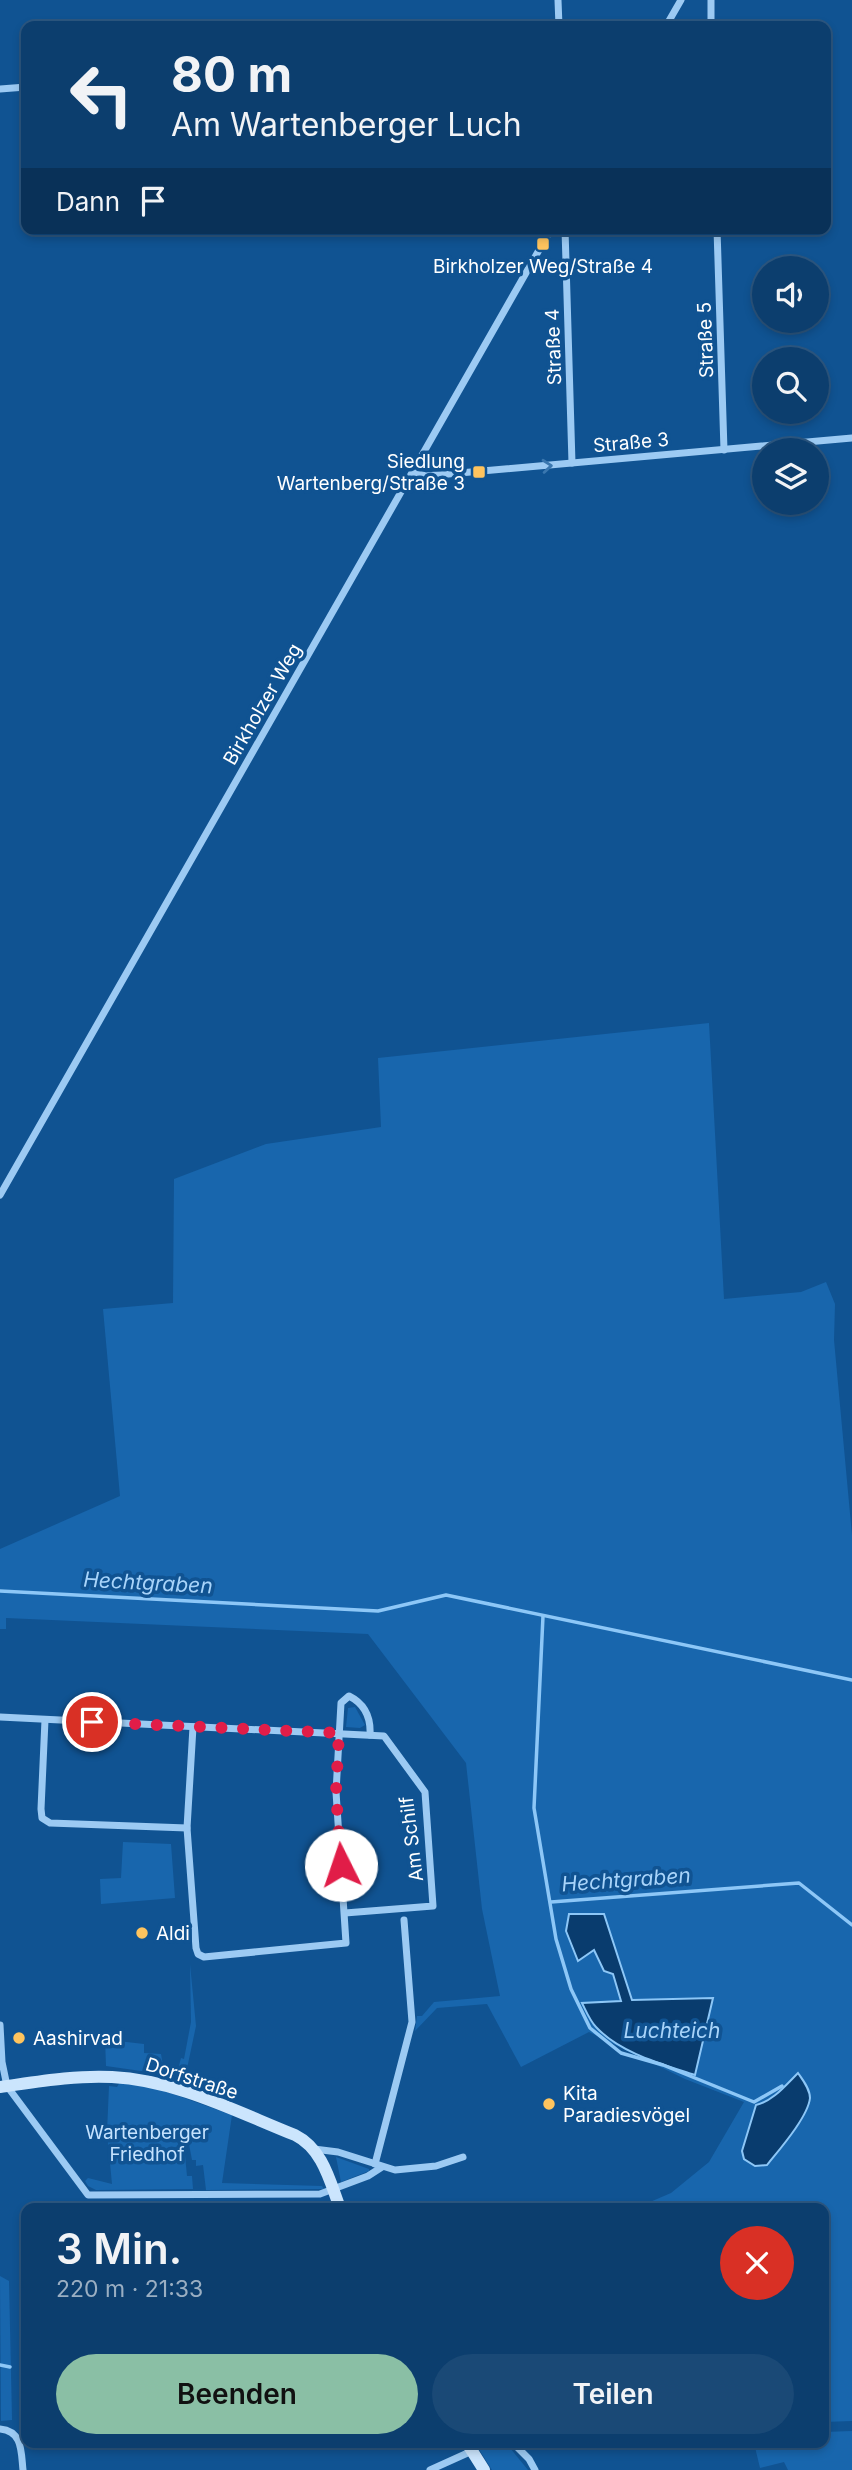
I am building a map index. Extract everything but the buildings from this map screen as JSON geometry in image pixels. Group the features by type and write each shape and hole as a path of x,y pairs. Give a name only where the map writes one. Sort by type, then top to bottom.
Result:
{"main road":[{"name":"Dorfstraße","path":"4,2087 86,2078 136,2079 189,2093 295,2135 314,2149"},
{"path":"314,2149 327,2192 336,2203"},
{"path":"471,2448 484,2470"}],"street":[{"path":"558,0 559,21"},
{"path":"669,21 681,0"},
{"path":"710,0 711,21"},
{"path":"0,89 21,87"},
{"name":"Birkholzer Weg","path":"0,1195 548,235"},
{"name":"Straße 4","path":"565,235 572,463"},
{"name":"Straße 5","path":"717,235 724,450"},
{"name":"Straße 3","path":"413,472 426,476 852,438"},
{"path":"0,1717 45,1720 339,1733 370,1735 371,1719 357,1700 349,1696 341,1703 339,1733 336,1792 346,1943 339,1946 204,1957 198,1954 187,1828 193,1727"},
{"path":"45,1720 41,1809 43,1818 50,1823 187,1828"},
{"name":"Am Schilf","path":"345,1913 428,1907 433,1906 434,1901 425,1792 384,1736 370,1735"},
{"path":"0,2025 4,2087 88,2195 327,2192 368,2176 379,2166 412,2022 404,1920"},
{"name":"Dorfstraße","path":"314,2149 338,2152 395,2170 413,2170 463,2157"},
{"path":"0,2429 10,2431 17,2437 23,2470"},
{"path":"430,2470 468,2448"},
{"path":"518,2448 535,2470"}],"green space":[{"path":"709,1023 724,1299 801,1292 826,1282 835,1304 834,1340 852,1535 852,2421 829,2422 829,2203 648,2203 671,2193 709,2162 744,2102 685,2079 589,2032 521,2067 487,2004 437,2008 415,2031 417,2016 422,2016 434,2002 500,1996 482,1909 466,1763 368,1634 6,1618 6,1629 0,1629 0,1549 120,1496 103,1309 173,1303 174,1179 266,1144 381,1127 378,1058","holes":["604,1914 632,2001 695,2075 629,2051 606,2036 590,2019 582,2003 621,2001 613,1974 604,1971 594,1950 578,1960","797,2074 810,2096 797,2124 767,2165 756,2105 773,2097"]},
{"path":"355,1707 365,1725 360,1728 346,1727 348,1708"},
{"path":"123,1842 171,1844 175,1898 101,1904 100,1879 121,1878"},
{"path":"190,1964 196,2026 185,2078 176,2077 181,2058 184,2059 191,2022"},
{"path":"117,2038 118,2041 144,2044 144,2053 161,2054 164,2072 162,2074 106,2066 105,2039"},
{"name":"Wartenberger Friedhof","path":"120,2082 159,2089 232,2115 222,2183 322,2186 324,2189 206,2190 203,2165 196,2166 196,2160 192,2160 189,2144 184,2145 187,2176 192,2176 193,2189 96,2190 88,2186 85,2181 88,2178 112,2184 107,2132 109,2086 117,2087"},
{"path":"336,2157 369,2169 369,2171 341,2182"},
{"path":"0,2276 9,2281 12,2420 1,2421"},
{"path":"852,2431 852,2470 788,2470 784,2462 760,2468 755,2448 829,2448 829,2432"},
{"path":"478,2448 510,2448 528,2470 492,2470"}],"water":[{"name":"Luchteich","path":"569,1914 604,1914 632,2000 713,1998 695,2075 629,2051 594,2025 582,2003 621,2001 613,1974 604,1971 594,1950 578,1961 566,1931"},
{"path":"798,2073 810,2095 808,2106 792,2133 767,2165 755,2166 744,2159 742,2151 756,2105 773,2097"}],"waterway":[{"name":"Hechtgraben","path":"0,1591 378,1611 446,1595 852,1680"},
{"path":"543,1616 534,1808 556,1939 571,1989 590,2028 621,2053 663,2065 754,2102 782,2086"},
{"name":"Hechtgraben","path":"551,1902 799,1883 852,1925"},
{"path":"0,2365 10,2367"}],"place":[{"name":"Birkholzer Weg/Straße 4","path":"543,244"},
{"name":"Siedlung Wartenberg/Straße 3","path":"479,472"},
{"name":"Aldi","path":"142,1933"},
{"name":"Aashirvad","path":"19,2038"},
{"name":"Kita Paradiesvögel","path":"549,2104"}],"route":[{"path":"92,1722 339,1733 336,1792 341,1865"}]}
